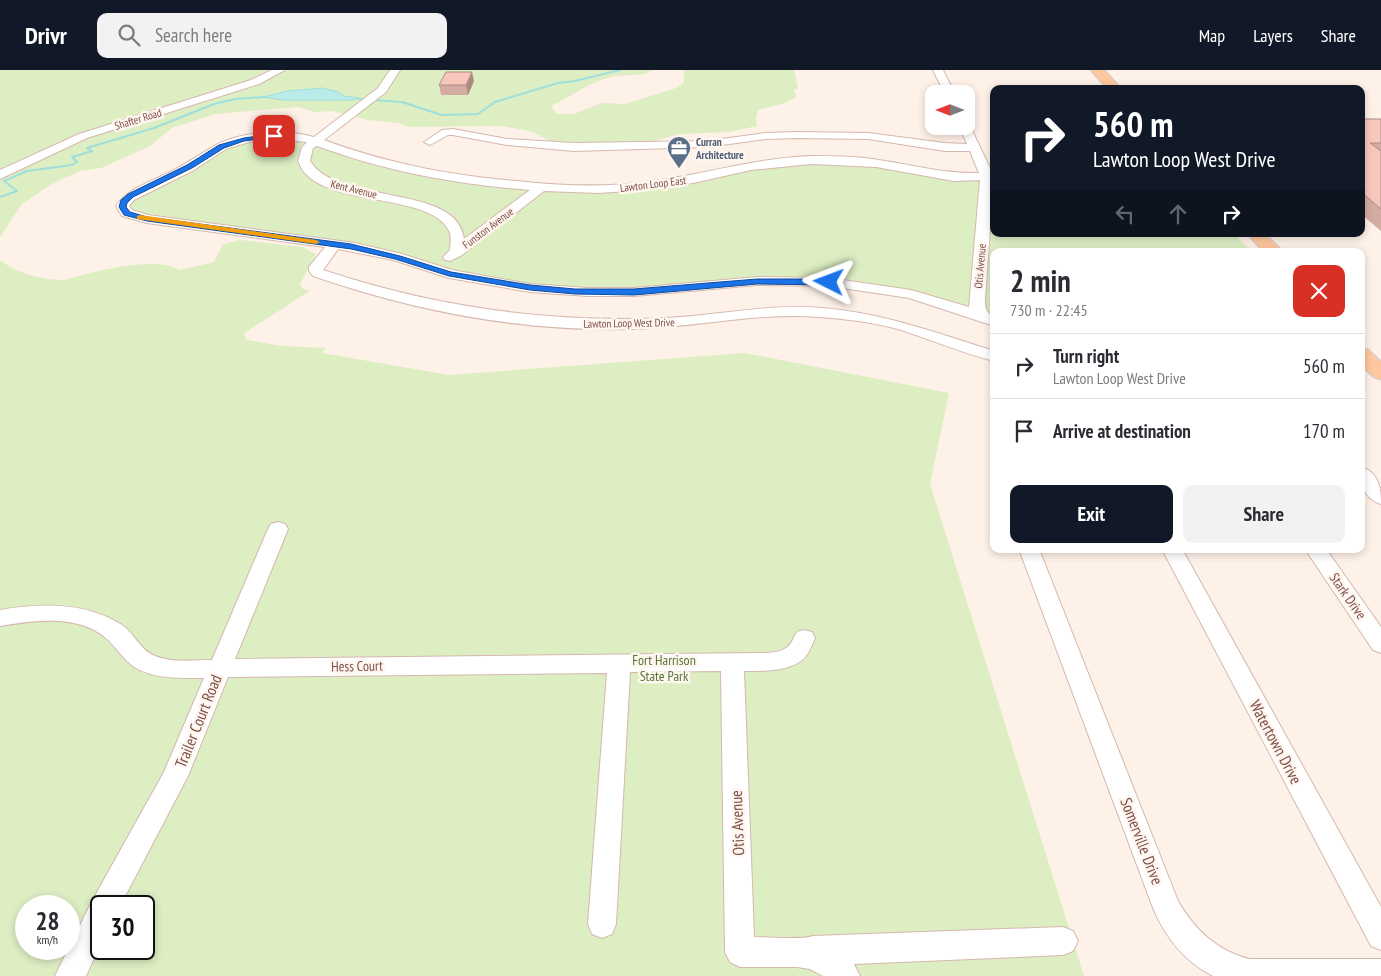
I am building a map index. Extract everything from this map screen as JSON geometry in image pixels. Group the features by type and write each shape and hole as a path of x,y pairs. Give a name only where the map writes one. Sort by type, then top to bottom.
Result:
{"main road":[{"path":"1085,70 1098,85"},
{"path":"1097,70 1111,85"},
{"path":"1240,237 1252,248"},
{"path":"1259,237 1271,248"},
{"path":"1365,338 1381,353"},
{"path":"1365,358 1381,373"}],"street":[{"name":"Shafter Road","path":"0,175 74,140 250,84 280,70"},
{"name":"Kent Avenue","path":"395,70 379,92 315,141 304,155 304,165 310,173 327,183 414,204 436,212 448,220 454,229 458,242 457,252"},
{"path":"938,70 946,85"},
{"path":"430,142 446,132 507,142 574,147 707,144 773,135 834,135 872,136 945,147 976,148"},
{"name":"Otis Avenue","path":"970,135 990,174"},
{"path":"315,141 304,138 268,136 232,143 214,151 179,173 136,193 124,202 122,207 124,211 132,215 155,220 335,244 377,252 434,269 505,285 588,292 670,290 763,281 829,282 870,286 911,294 989,320"},
{"name":"Lawton Loop East","path":"315,141 361,158 430,175 489,183 542,187 598,189 645,186 692,179 751,166 811,160 876,163 954,177 990,176"},
{"name":"Otis Avenue","path":"989,320 977,307 977,300 990,185"},
{"name":"Funston Avenue","path":"434,269 542,187"},
{"name":"Lawton Loop West Drive","path":"335,244 316,267 318,273 396,296 487,316 566,324 648,324 692,322 774,311 801,311 881,321 990,355"},
{"path":"1365,478 1381,498"},
{"name":"Trailer Court Road","path":"111,895 168,792 278,529"},
{"name":"Somerville Drive","path":"1031,553 1167,908 1185,937 1205,956 1216,963 1249,974 1381,974"},
{"name":"Watertown Drive","path":"1174,553 1381,936"},
{"name":"Stark Drive","path":"1318,553 1381,644"},
{"name":"Hess Court","path":"0,618 39,613 79,617 95,622 115,632 135,654 151,664 178,669 732,662"},
{"path":"732,662 763,662 785,657 799,649 804,638"},
{"name":"Otis Avenue","path":"732,662 740,952 806,952 834,964 846,976"},
{"path":"602,924 619,663"},
{"path":"70,976 90,935"},
{"path":"806,952 1063,941"}],"green space":[{"path":"0,70 653,70 642,74 613,77 592,84 551,106 557,114 574,114 602,103 625,104 676,88 684,83 684,70 794,70 798,89 794,89 796,97 785,103 758,110 756,117 757,126 729,132 680,134 650,142 554,143 531,131 500,126 408,127 398,123 368,120 332,111 314,112 299,107 215,114 172,128 150,146 101,168 80,171 50,185 21,205 0,238"},
{"path":"304,138 337,150 489,183 621,188 782,162 901,167 987,176 979,311 933,300 811,281 643,292 517,286 397,257 132,215 124,202 202,160 248,139"},
{"path":"990,217 990,237 1237,237 1248,248 990,248 990,315 983,311"},
{"name":"Fort Harrison State Park","path":"241,240 302,247 316,254 300,284 302,288 310,291 247,331 244,334 247,340 282,346 326,348 322,353 449,375 745,353 949,393 930,484 1084,976 0,976 0,260 30,275 64,280 107,269 139,264 155,264 180,270 214,262 223,244"}],"water":[{"path":"322,88 338,92 344,96 359,98 352,100 282,100 264,97 288,91"}],"building":[{"path":"446,72 472,72 466,85 439,85"},
{"path":"1365,119 1381,119 1381,143 1370,143 1381,151 1381,209 1365,195"}],"waterway":[{"path":"358,99 402,102 442,115 478,114 495,102 558,83 575,81 620,70"},
{"path":"0,197 17,191 4,181 27,171 72,165 77,162 72,157 92,151 87,148 154,128 214,104 235,99 264,97"}],"slow traffic":[{"path":"140,217 164,222 316,242"}],"place":[{"name":"Curran Architecture","path":"679,169"}],"route":[{"path":"274,136 258,137 222,147 179,173 131,196 124,202 122,207 127,213 147,219 351,247 397,257 449,274 530,288 634,292 792,280 829,282"}]}
